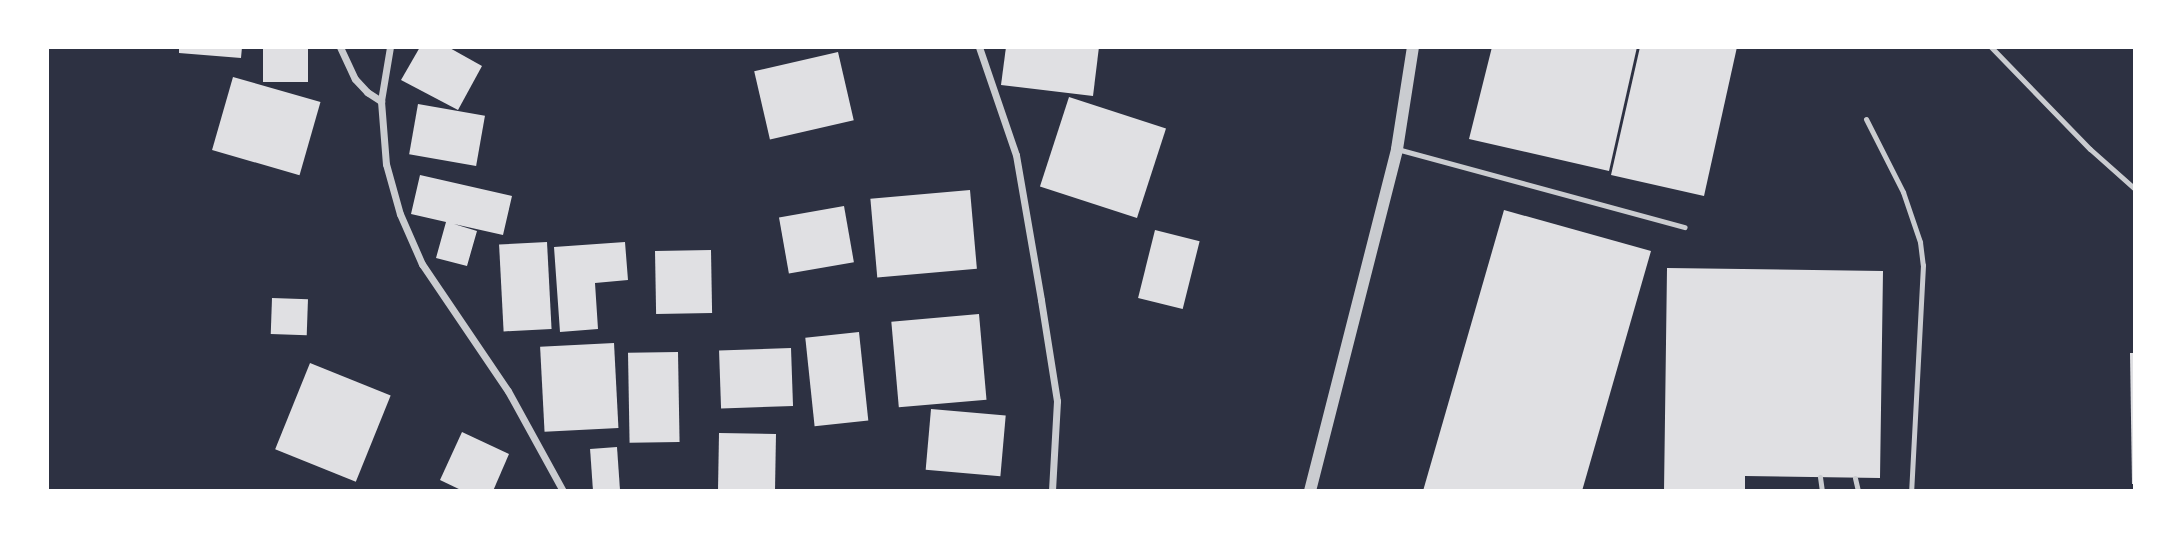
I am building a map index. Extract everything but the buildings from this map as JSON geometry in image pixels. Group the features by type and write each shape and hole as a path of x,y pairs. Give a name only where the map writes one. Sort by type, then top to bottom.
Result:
{"street":[{"path":"340,47 355,79 367,92 381,101"},
{"path":"390,47 381,101 386,164 400,214 422,264 508,391 563,491"},
{"path":"979,47 1016,155 1041,300 1057,401 1052,491"},
{"path":"1310,491 1397,149 1413,47"}],"lane":[{"path":"1991,47 2090,149 2135,188"},
{"path":"1866,119 1903,192 1920,242 1923,265 1911,491"},
{"path":"1397,149 1685,227"},
{"path":"1820,478 1822,491"},
{"path":"1856,478 1858,491"}]}
